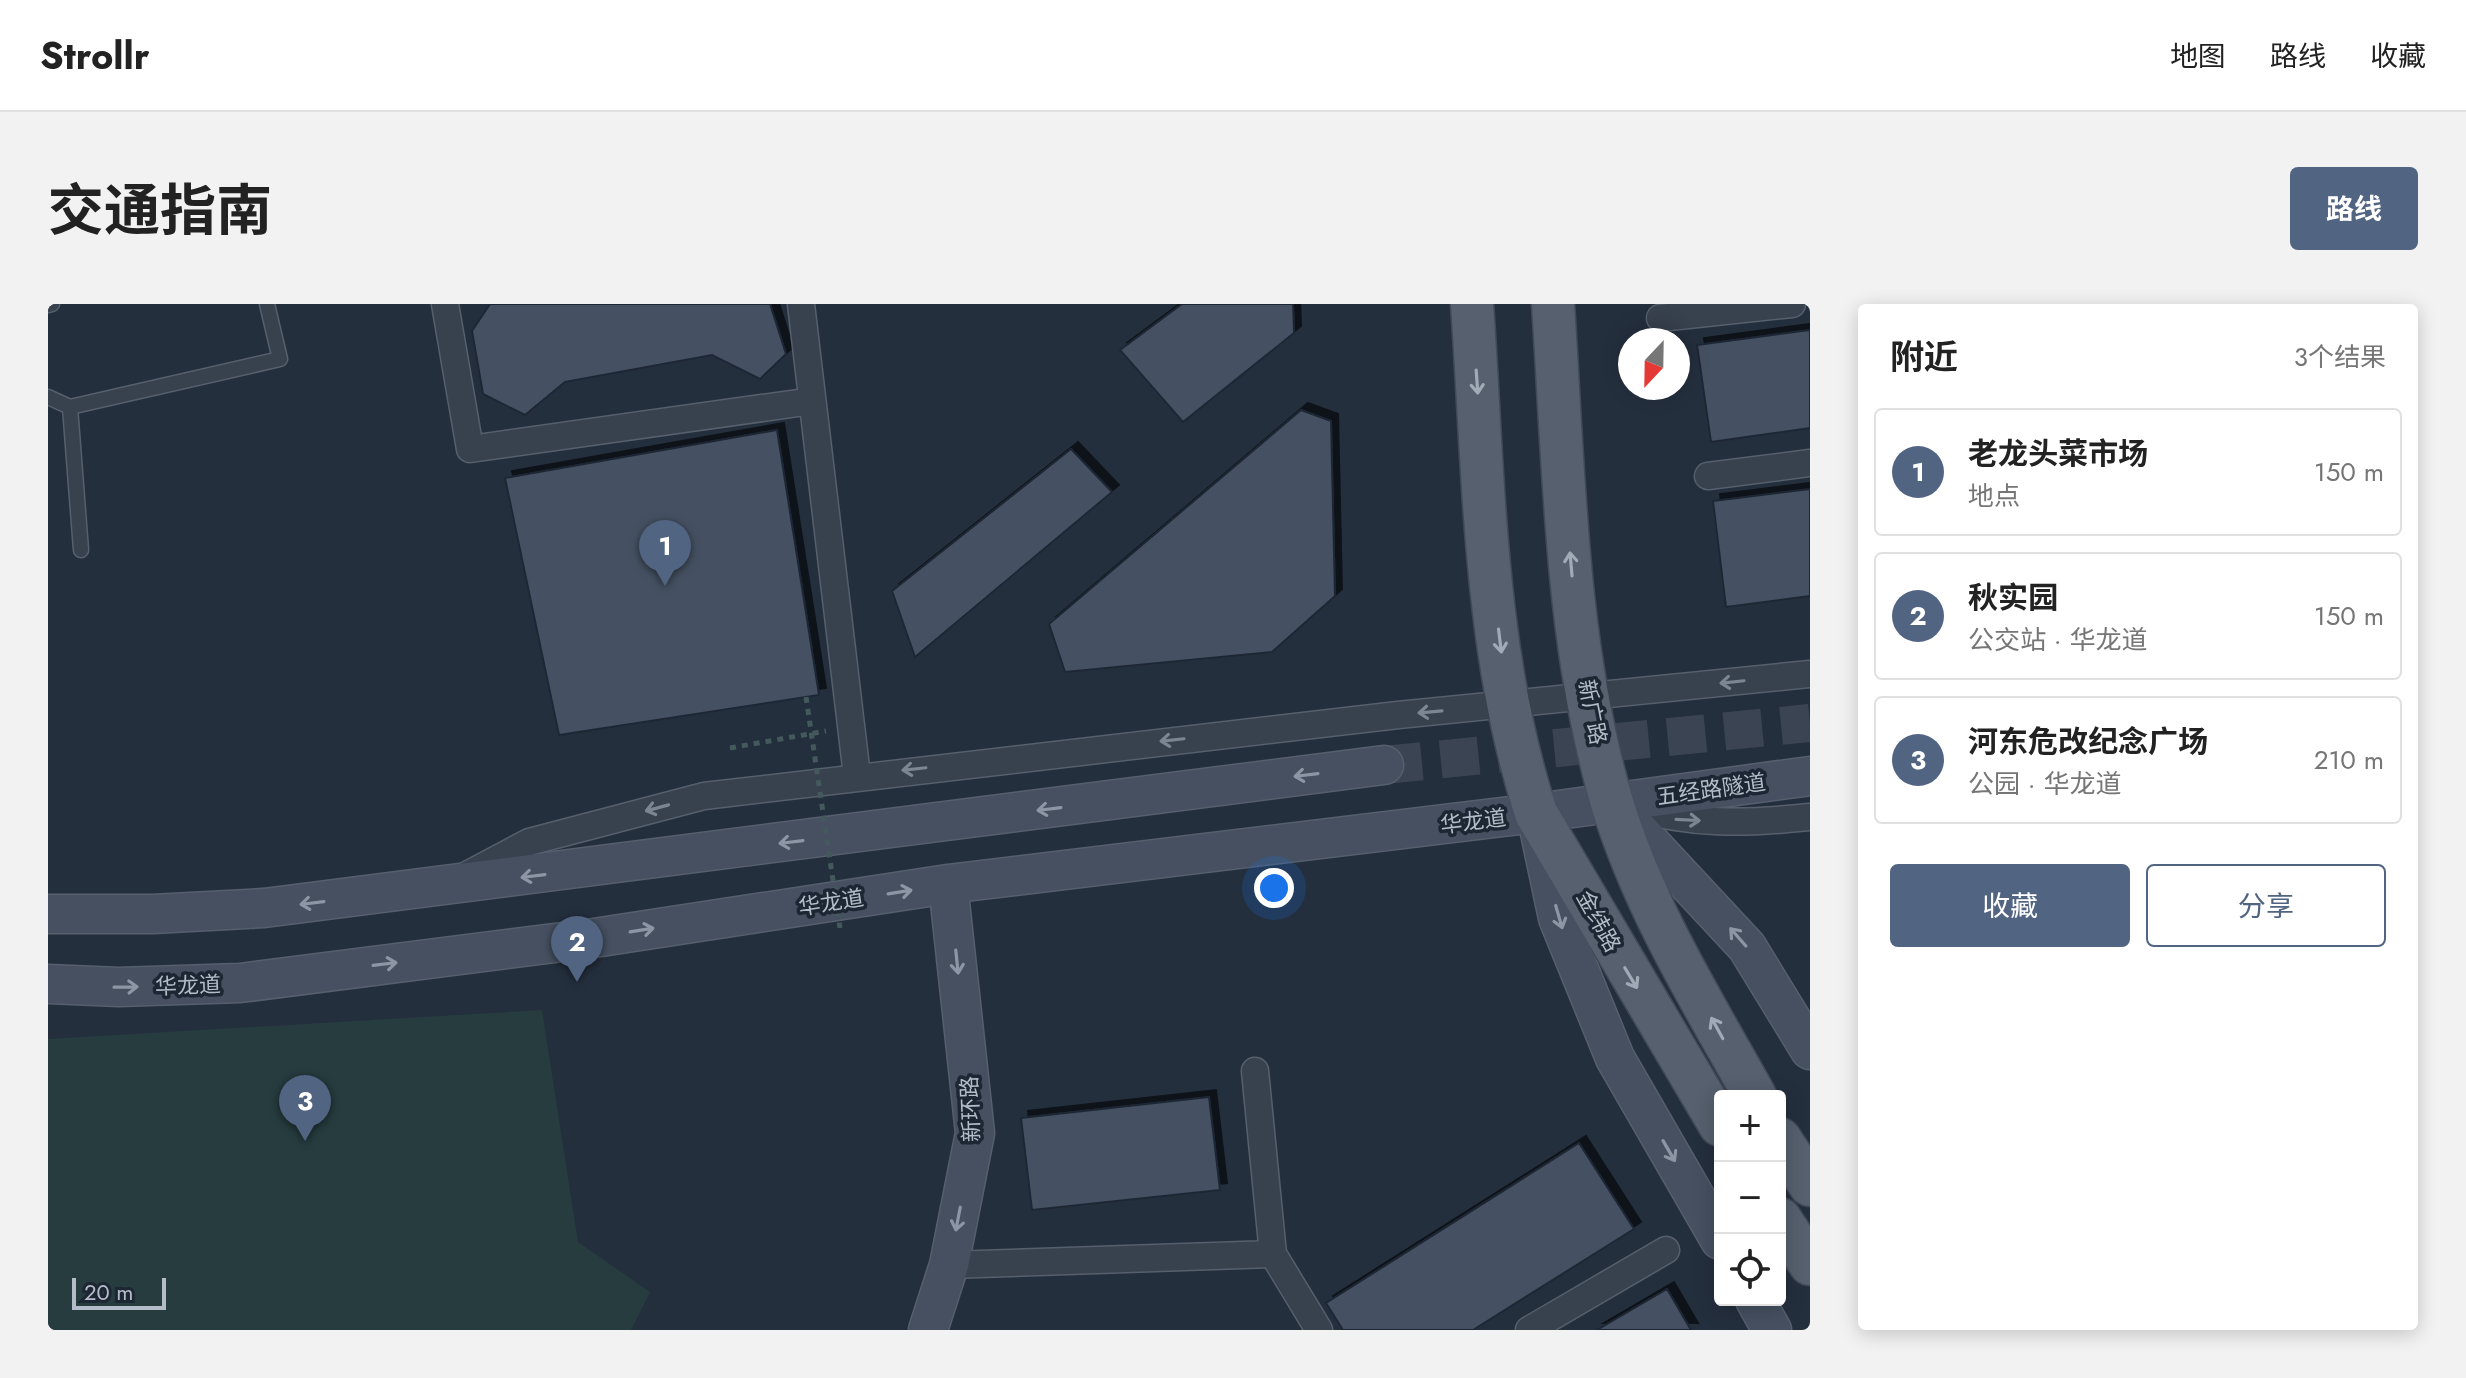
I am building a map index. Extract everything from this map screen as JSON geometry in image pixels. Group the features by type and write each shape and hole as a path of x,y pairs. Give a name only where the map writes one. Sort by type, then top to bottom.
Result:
{"main road":[{"path":"1472,304 1489,548 1508,705"},
{"name":"新广路","path":"1553,304 1572,574 1588,697 1612,802"},
{"name":"金纬路","path":"1508,705 1536,813 1714,1115"},
{"path":"48,914 153,914 264,908 1384,765"},
{"name":"五经路隧道","path":"1612,802 1810,776"},
{"path":"1612,802 1747,947 1810,1050"},
{"path":"1612,802 1643,889 1671,946 1752,1090"},
{"name":"华龙道","path":"48,984 119,987 240,983 594,938 948,884 1612,802"},
{"path":"1536,813 1558,918 1608,1044 1717,1234"},
{"name":"新环路","path":"928,1330 949,1265 975,1133 948,884"},
{"path":"1786,1148 1810,1185"},
{"path":"1786,1228 1810,1264"},
{"path":"1758,1306 1772,1330"}],"street":[{"path":"445,304 470,449 812,401"},
{"path":"801,304 857,776"},
{"path":"1660,318 1792,304"},
{"path":"1708,476 1810,463"},
{"path":"445,887 529,842 704,796 857,776 1810,674"},
{"path":"1612,802 1675,820 1735,823 1810,817"},
{"path":"1255,1071 1273,1254 1319,1330"},
{"path":"1529,1330 1666,1250"},
{"path":"949,1265 1273,1254"}],"lane":[{"path":"48,397 70,407 280,359 267,304"},
{"path":"70,407 81,550"}],"path":[{"path":"806,697 814,733 840,928"},
{"path":"730,748 851,729"}],"green space":[{"path":"542,1010 578,1242 650,1292 631,1330 48,1330 48,1039"}],"building":[{"path":"490,304 770,304 786,354 760,379 712,355 565,382 525,415 483,394 472,331"},
{"path":"1182,304 1293,304 1294,333 1183,422 1120,350"},
{"path":"1810,330 1810,428 1711,442 1697,345"},
{"path":"1301,410 1331,421 1335,596 1272,652 1065,672 1049,624"},
{"path":"777,430 819,695 559,735 505,478"},
{"path":"1071,449 1112,492 915,657 892,591"},
{"path":"1810,489 1810,596 1726,607 1713,501"},
{"path":"1209,1097 1220,1190 1032,1210 1021,1118"},
{"path":"1579,1143 1634,1229 1473,1330 1343,1330 1326,1303"},
{"path":"1667,1289 1691,1330 1597,1330"}],"tunnel":[{"path":"1384,765 1810,723"}],"place":[{"name":"老龙头菜市场","path":"665,586"},
{"name":"秋实园","path":"577,982"},
{"name":"河东危改纪念广场","path":"305,1141"}]}
